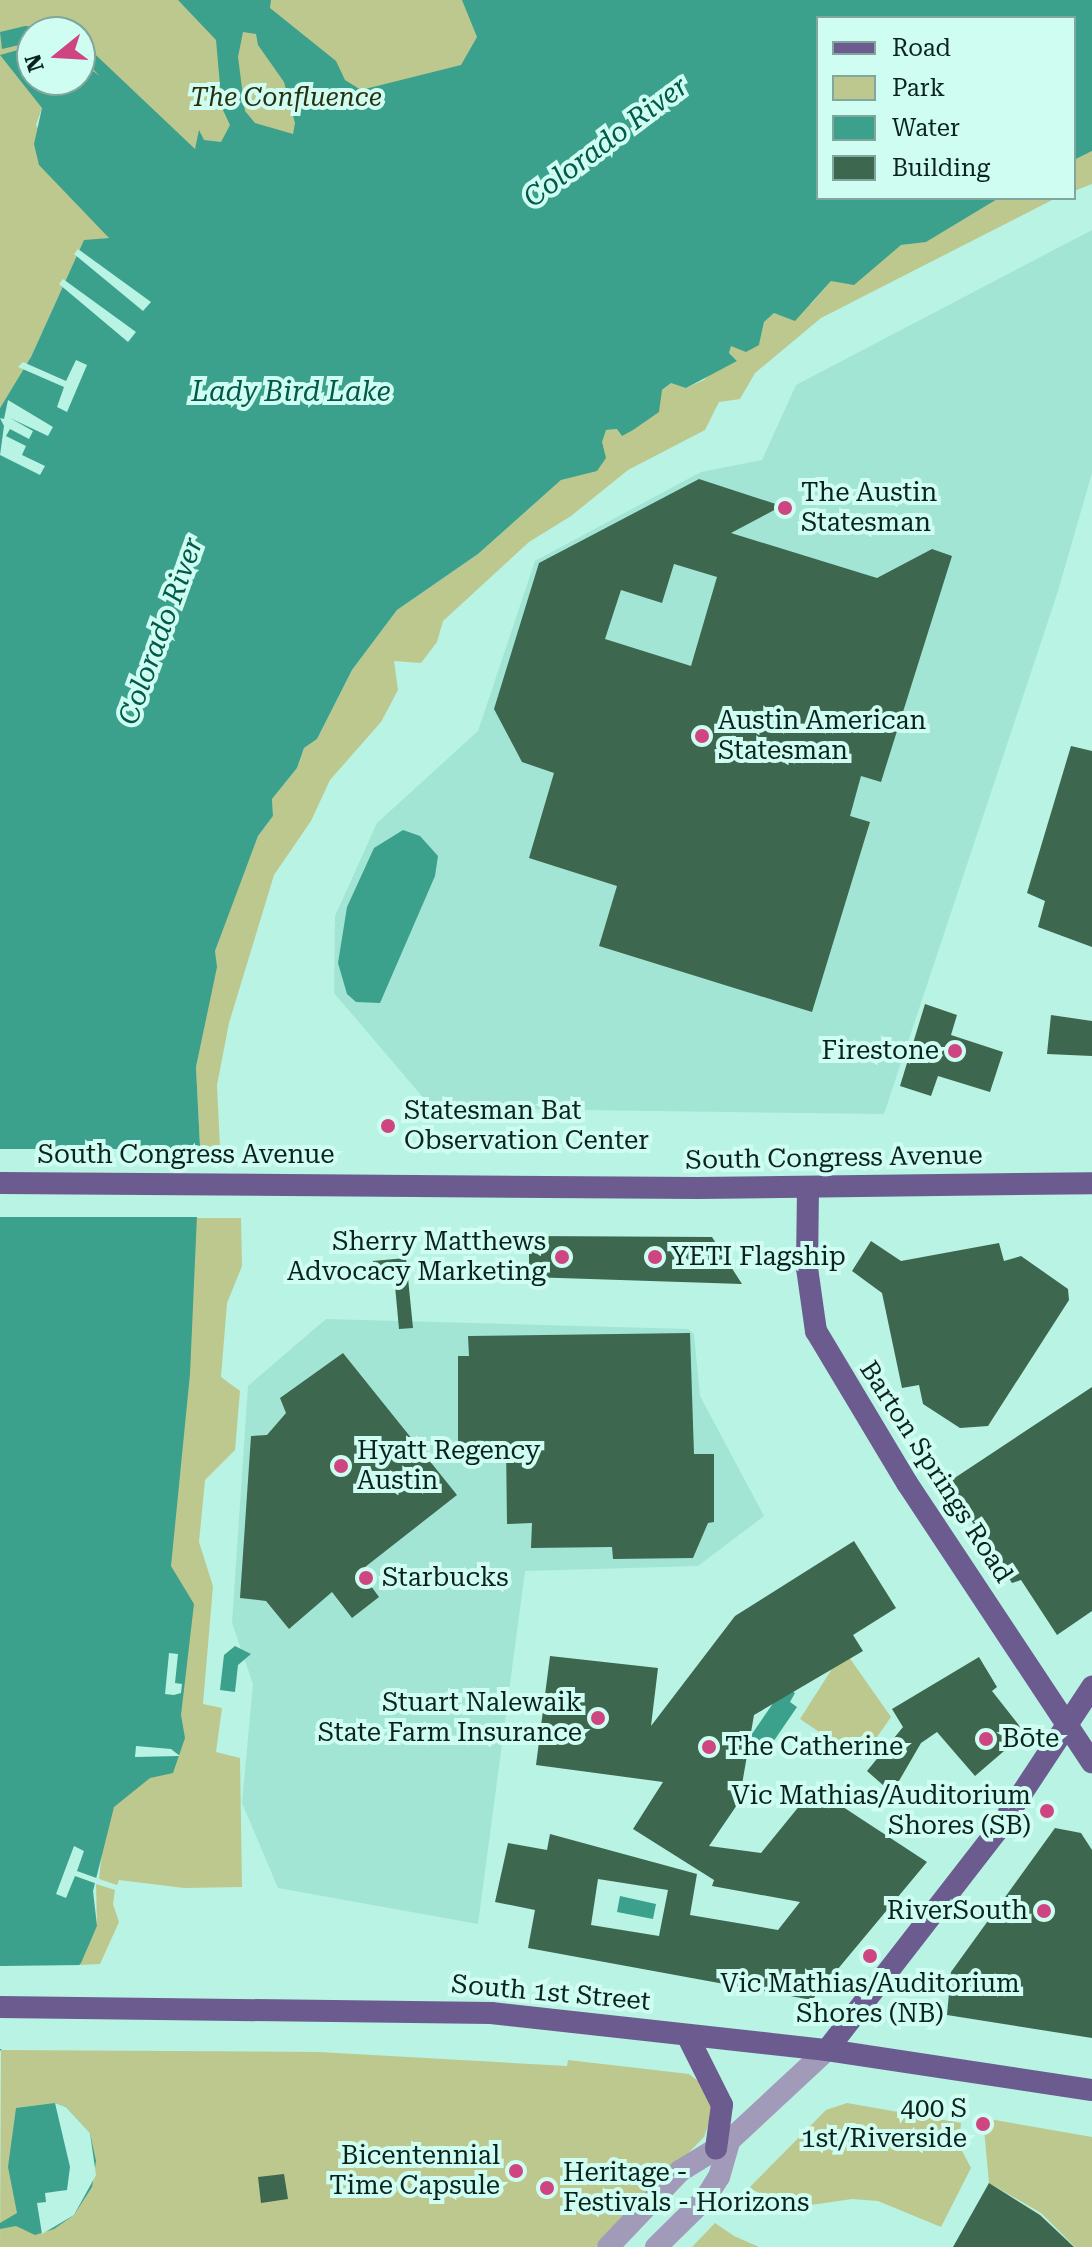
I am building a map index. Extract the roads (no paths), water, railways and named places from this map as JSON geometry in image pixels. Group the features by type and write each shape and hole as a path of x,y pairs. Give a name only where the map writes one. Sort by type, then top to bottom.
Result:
{"main road":[{"name":"South Congress Avenue","path":"0,1183 808,1187 1092,1183"},
{"name":"Barton Springs Road","path":"808,1187 807,1268 816,1331 907,1483 1092,1762"},
{"path":"827,2050 997,1831 1092,1687"},
{"name":"South 1st Street","path":"0,2007 276,2007 491,2013 827,2050 1092,2090"},
{"path":"687,2035 722,2105 722,2145"}],"street":[{"path":"608,2247 680,2171 722,2145 827,2050"},
{"path":"656,2247 705,2199 719,2177 722,2145"}],"water":[{"name":"Lady Bird Lake","path":"178,0 271,0 270,8 336,61 345,80 361,90 461,65 477,37 462,0 1092,0 1092,151 1076,159 1076,16 816,16 816,200 996,200 926,242 901,245 854,285 831,281 795,321 774,313 764,322 759,345 746,352 731,346 729,353 737,361 686,388 671,383 662,390 659,412 622,436 617,429 606,430 602,442 606,458 597,471 561,480 478,554 397,610 352,670 317,739 304,748 297,768 272,799 273,816 258,836 215,951 217,967 196,1067 200,1147 190,1374 171,1566 194,1604 181,1715 185,1738 173,1773 150,1778 114,1807 93,1891 97,1926 81,1963 0,2051 0,408 31,357 84,240 109,238 39,165 34,144 42,108 32,96 96,96 96,73 100,76 96,72 96,55 195,149 199,130 204,140 221,142 230,125 222,108 216,40","holes":["243,32 256,34 258,45 284,82 295,123 293,134 255,123 245,111 238,57"]},
{"path":"16,28 16,46 2,49 0,32"},
{"name":"Lady Bird Lake","path":"16,50 16,75 0,55"},
{"path":"403,830 420,836 438,856 435,876 380,1003 356,1002 347,994 338,963 347,907 374,848"},
{"path":"235,1646 251,1654 238,1665 235,1692 220,1690 224,1655"},
{"path":"785,1686 795,1693 790,1702 797,1707 769,1748 761,1743 755,1751 745,1744"},
{"path":"620,1896 656,1904 653,1919 617,1912"},
{"path":"55,2103 66,2107 90,2133 96,2161 92,2187 74,2215 54,2229 35,2235 16,2226 0,2229 0,2223 17,2213 8,2167 16,2108"}],"place":[{"name":"The Austin Statesman","path":"785,508"},
{"name":"Austin American Statesman","path":"702,736"},
{"name":"Firestone","path":"955,1051"},
{"name":"Statesman Bat Observation Center","path":"388,1126"},
{"name":"Sherry Matthews Advocacy Marketing","path":"562,1257"},
{"name":"YETI Flagship","path":"655,1257"},
{"name":"Hyatt Regency Austin","path":"341,1466"},
{"name":"Starbucks","path":"366,1578"},
{"name":"Stuart Nalewaik State Farm Insurance","path":"598,1718"},
{"name":"Bōte","path":"986,1739"},
{"name":"The Catherine","path":"709,1747"},
{"name":"Vic Mathias/Auditorium Shores (SB)","path":"1047,1811"},
{"name":"RiverSouth","path":"1044,1911"},
{"name":"Vic Mathias/Auditorium Shores (NB)","path":"870,1956"},
{"name":"400 S 1st/Riverside","path":"983,2124"},
{"name":"Bicentennial Time Capsule","path":"516,2171"},
{"name":"Heritage - Festivals - Horizons","path":"547,2188"}],"park label":[{"name":"The Confluence","path":"286,98"}],"water label":[{"name":"Colorado River","path":"606,142"},
{"name":"Colorado River","path":"161,631"}]}
